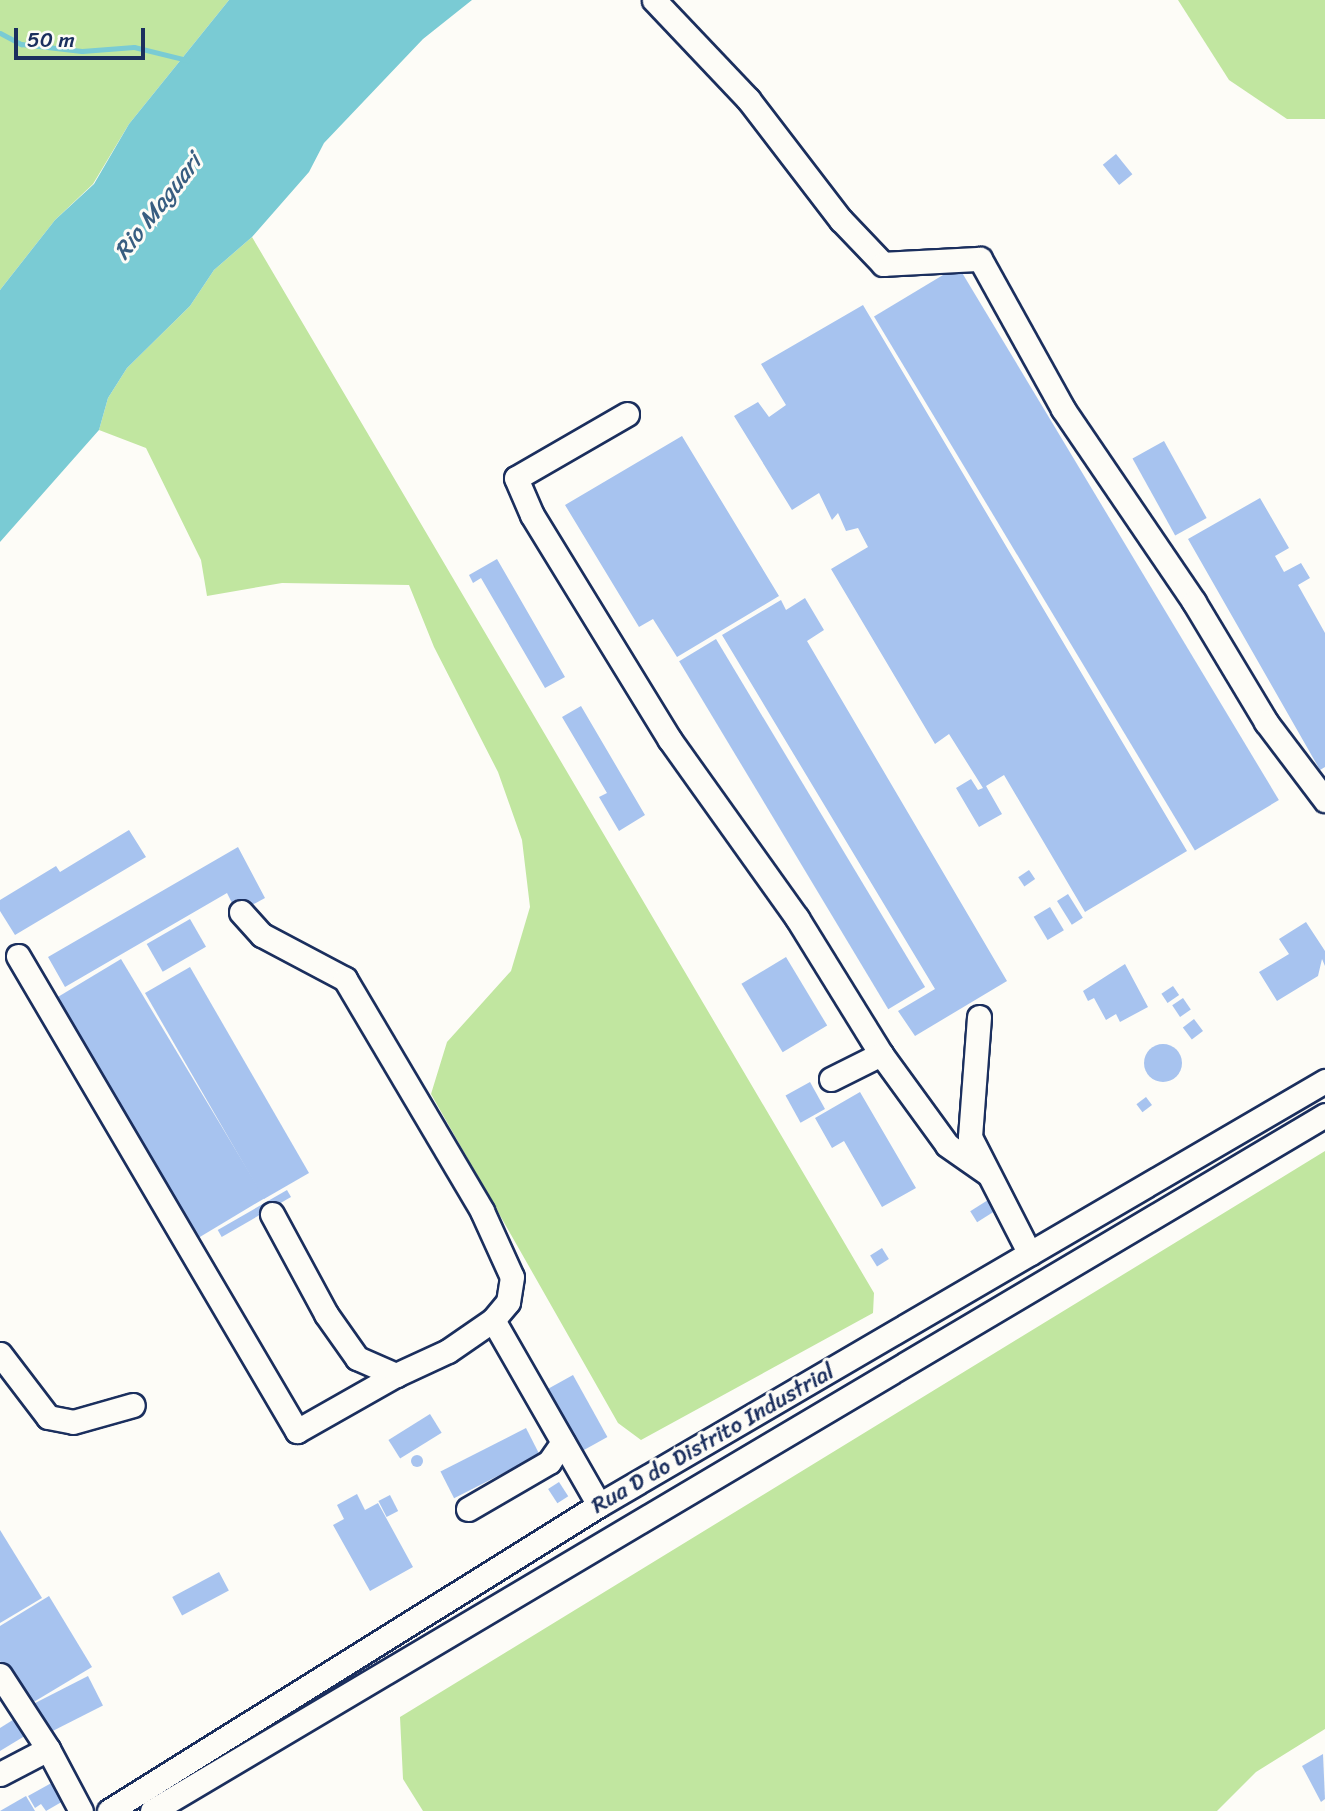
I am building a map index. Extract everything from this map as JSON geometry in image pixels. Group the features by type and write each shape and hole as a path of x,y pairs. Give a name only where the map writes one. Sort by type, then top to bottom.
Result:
{"street":[{"path":"654,0 748,99 841,220 883,264 980,259 1063,409 1194,602 1266,722 1325,800"},
{"path":"626,414 516,478 532,515 656,717 797,918 881,1054 947,1145 987,1173"},
{"path":"18,956 297,1431 396,1375 448,1351 493,1320 508,1302 512,1277 482,1212 345,979 262,935 241,912"},
{"path":"979,1017 970,1137 1030,1254"},
{"path":"831,1079 881,1054"},
{"name":"Rua D do Distrito Industrial","path":"109,1811 599,1505 1325,1081"},
{"name":"Rua D do Distrito Industrial","path":"152,1811 1325,1115"},
{"path":"272,1213 326,1314 357,1358 396,1375"},
{"path":"493,1320 599,1505"},
{"path":"0,1354 48,1417 73,1422 133,1405"},
{"path":"468,1509 549,1462 563,1442"},
{"path":"0,1675 48,1749 81,1811"},
{"path":"0,1774 48,1749"}],"green space":[{"path":"0,0 229,0 129,124 93,184 55,220 0,290"},
{"path":"1178,0 1325,0 1325,119 1287,119 1229,80"},
{"path":"252,237 874,1293 873,1313 641,1440 618,1423 431,1094 447,1042 511,971 530,907 522,840 498,772 434,647 409,585 282,583 207,596 201,560 146,448 99,430 108,398 127,368 190,306 214,270"},
{"path":"1325,1151 1325,1729 1256,1772 1217,1811 423,1811 403,1779 400,1717"}],"water":[{"name":"Rio Maguari","path":"229,0 472,0 423,39 324,143 309,172 252,237 214,270 190,306 127,368 108,398 99,430 0,542 0,290 55,220 94,184 129,124"}],"building":[{"path":"1116,154 1132,174 1119,185 1103,165"},
{"path":"958,266 1279,800 1195,850 874,316"},
{"path":"863,305 1187,851 1085,912 1004,775 986,786 1002,814 979,827 956,788 971,779 978,790 983,788 949,734 935,744 831,569 868,547 858,528 846,531 838,513 832,520 819,493 792,510 734,416 758,402 769,417 786,405 761,364"},
{"path":"682,436 779,596 677,657 653,619 639,627 565,505"},
{"path":"1164,441 1207,518 1175,535 1133,458"},
{"path":"1260,498 1289,548 1275,556 1284,572 1301,563 1310,578 1298,585 1325,633 1325,767 1320,770 1188,539"},
{"path":"497,559 565,677 545,688 481,578 473,583 469,575"},
{"path":"805,598 824,630 807,641 1007,981 915,1036 898,1011 935,989 722,635 781,600 786,610"},
{"path":"716,639 925,987 888,1009 679,661"},
{"path":"581,706 645,815 619,831 599,797 607,793 562,717"},
{"path":"129,830 146,857 15,935 0,911 0,900 56,866 60,872"},
{"path":"238,847 265,898 237,913 227,893 65,987 48,957"},
{"path":"1029,870 1035,879 1024,886 1018,877"},
{"path":"1068,894 1083,918 1072,925 1057,901"},
{"path":"1050,907 1064,930 1048,940 1034,917"},
{"path":"190,919 206,947 163,972 147,944"},
{"path":"1306,922 1325,951 1325,966 1322,959 1318,976 1277,1001 1259,972 1289,954 1279,939"},
{"path":"786,957 827,1026 783,1052 741,984"},
{"path":"121,959 265,1198 196,1239 52,1000"},
{"path":"1125,964 1148,1007 1120,1022 1116,1014 1106,1020 1094,998 1088,1001 1083,991"},
{"path":"190,967 309,1173 264,1199 145,993"},
{"path":"1173,986 1179,995 1168,1003 1161,994"},
{"path":"1183,998 1191,1010 1180,1017 1172,1005"},
{"path":"1194,1019 1203,1031 1192,1039 1183,1027"},
{"path":"1163,1044 1176,1050 1182,1063 1176,1076 1163,1082 1150,1076 1144,1063 1150,1050"},
{"path":"810,1082 825,1109 801,1123 786,1096"},
{"path":"860,1092 916,1188 882,1207 844,1141 832,1148 815,1118"},
{"path":"1146,1097 1152,1105 1142,1112 1136,1104"},
{"path":"287,1190 291,1197 222,1237 218,1230"},
{"path":"988,1200 995,1211 977,1222 970,1211"},
{"path":"882,1248 889,1259 877,1266 870,1255"},
{"path":"573,1375 607,1437 579,1453 544,1391"},
{"path":"430,1414 442,1433 400,1459 388,1440"},
{"path":"526,1428 540,1455 454,1498 440,1472"},
{"path":"417,1455 423,1461 417,1467 411,1461"},
{"path":"559,1482 568,1496 557,1503 548,1489"},
{"path":"357,1494 365,1510 378,1503 413,1567 370,1591 333,1525 344,1519 337,1505"},
{"path":"390,1495 398,1511 387,1517 378,1501"},
{"path":"0,1530 42,1598 0,1623"},
{"path":"219,1572 229,1591 182,1615 172,1597"},
{"path":"49,1596 92,1667 27,1706 0,1661 0,1626"},
{"path":"88,1676 103,1705 43,1736 28,1706"},
{"path":"16,1718 28,1734 0,1751 0,1728"},
{"path":"1323,1754 1325,1799 1321,1802 1302,1766"},
{"path":"55,1781 65,1800 46,1811 41,1804 35,1808 28,1796"},
{"path":"26,1796 35,1811 0,1811"}],"waterway":[{"path":"0,33 21,44 82,51 134,47 187,60"}]}
